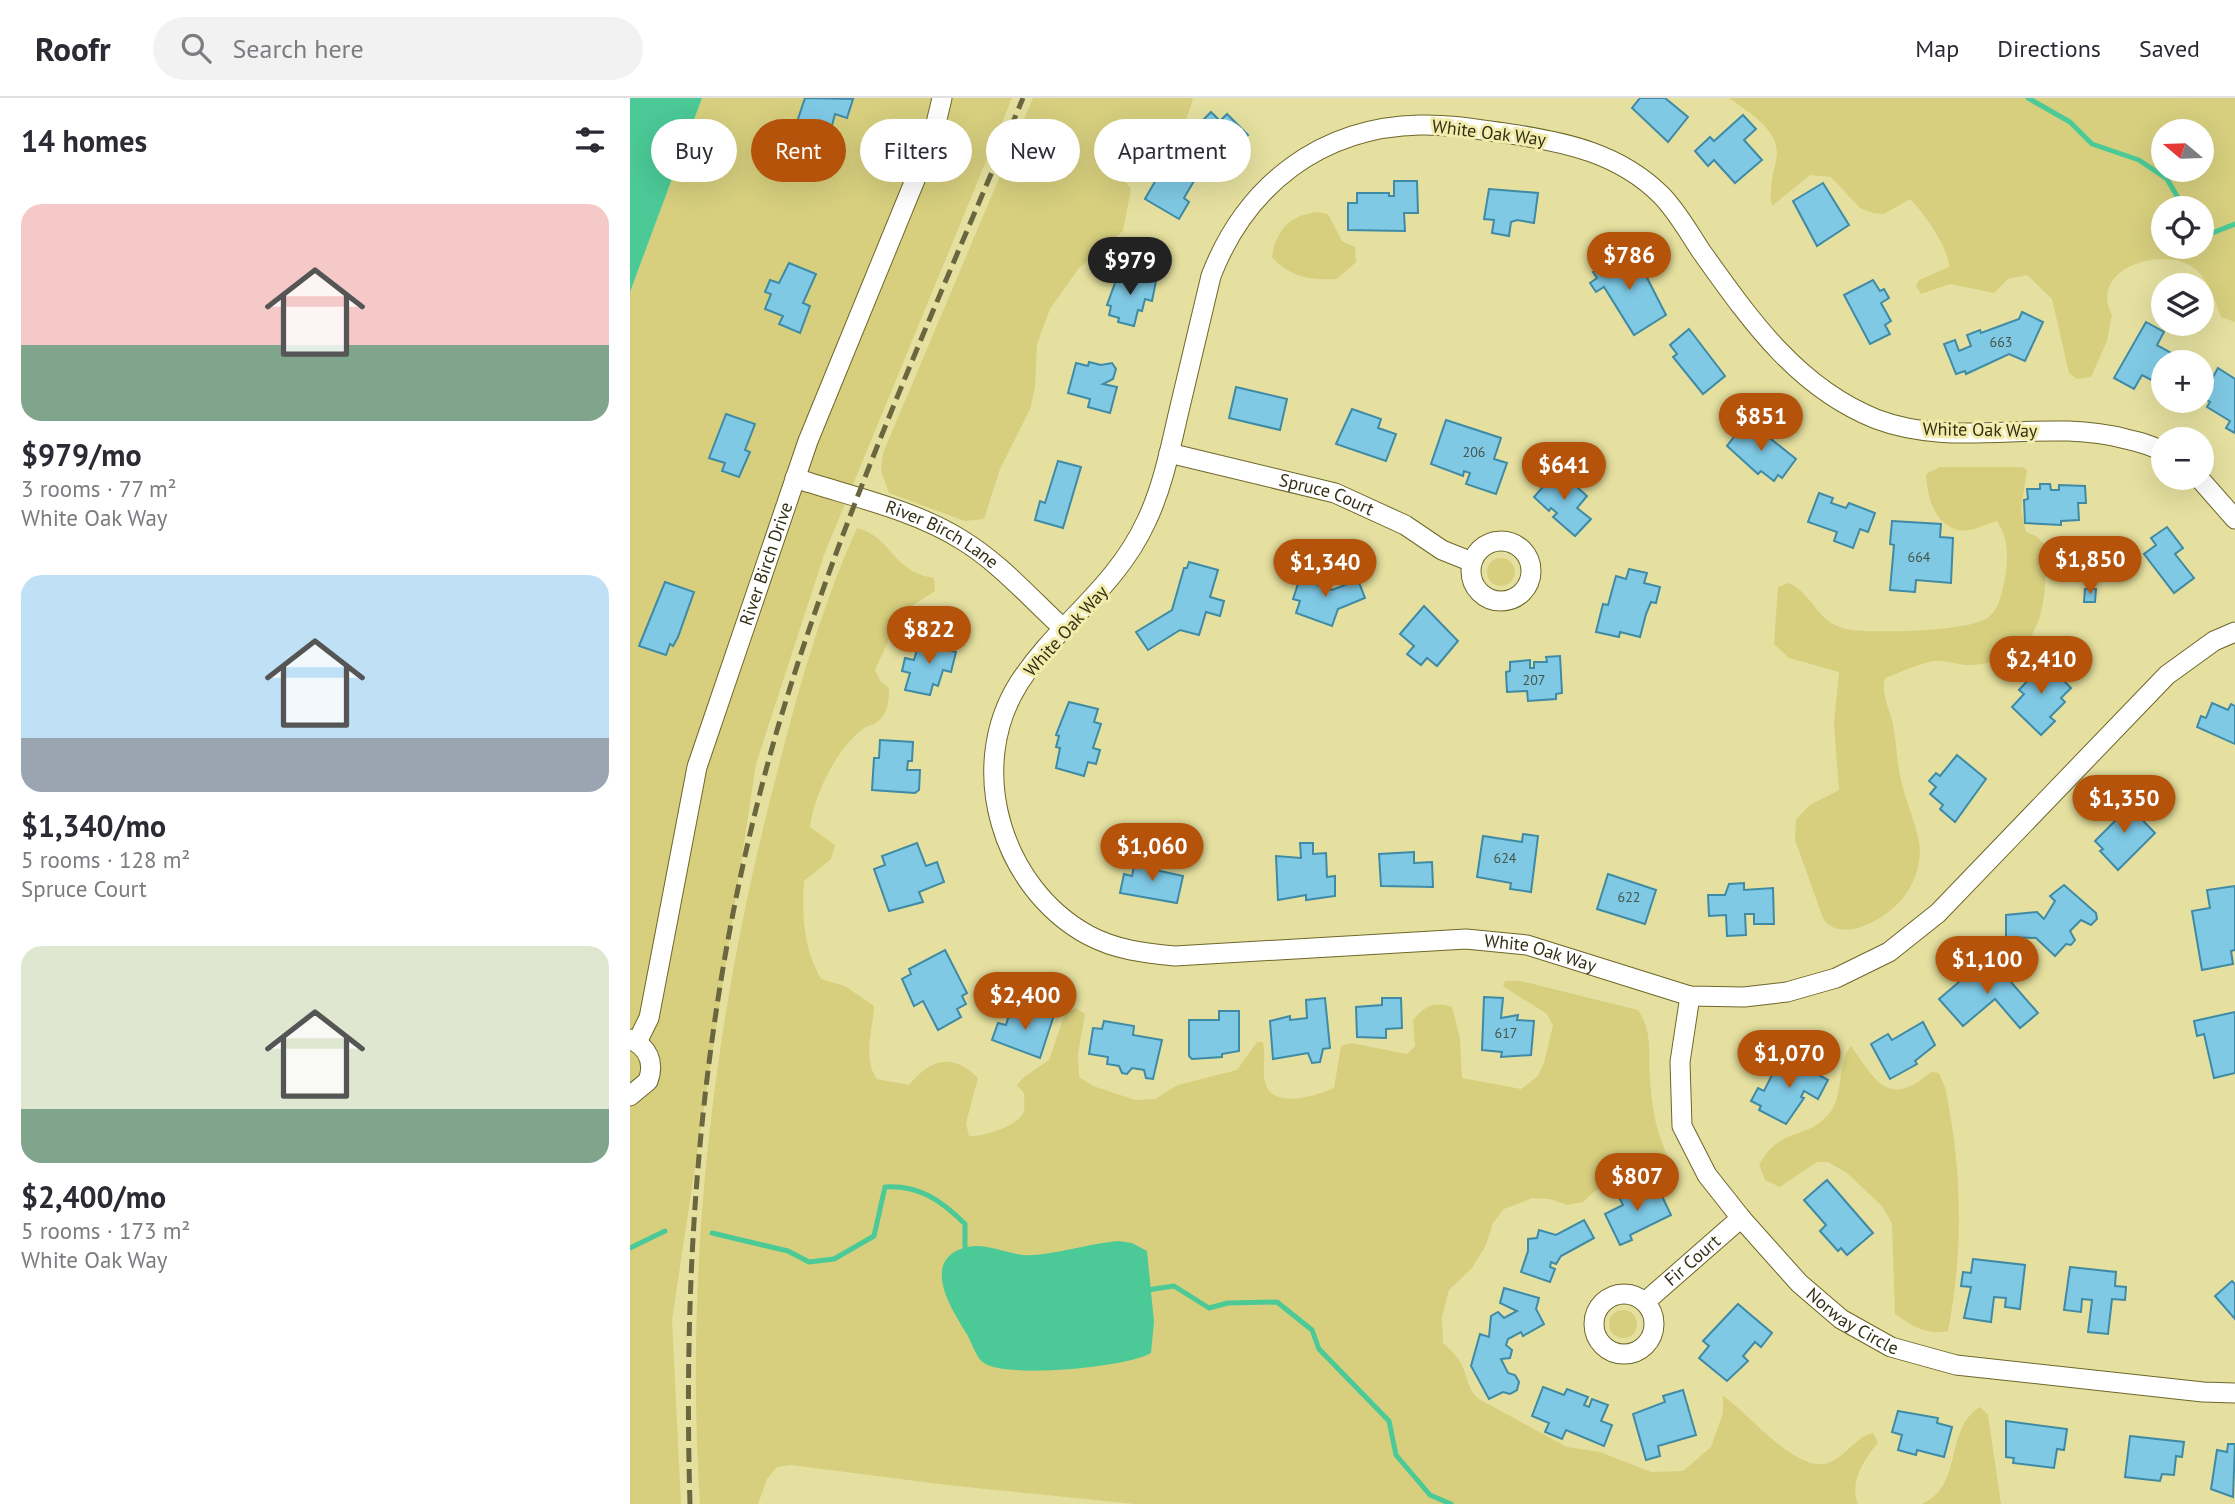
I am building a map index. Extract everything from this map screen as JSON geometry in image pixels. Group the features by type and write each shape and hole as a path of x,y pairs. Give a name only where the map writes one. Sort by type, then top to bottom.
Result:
{"street":[{"name":"River Birch Drive","path":"630,1096 643,1089 651,1073 649,1055 633,1041 649,1018 697,767 795,478 933,136 942,98"},
{"name":"White Oak Way","path":"2151,446 2102,433 2070,430 1975,434 1912,429 1876,419 1846,403 1786,360 1744,313 1662,196 1630,170 1586,149 1560,141 1460,127 1418,125 1346,136 1294,165 1254,199 1220,253 1211,276 1169,453 1147,521 1114,577 1064,629 1019,683 1000,727 993,783 1009,850 1033,889 1069,922 1117,948 1175,956 1478,940 1527,945 1690,996 1744,997 1787,992 1836,978 1889,952 1938,913 2167,676 2214,641 2235,632"},
{"name":"Spruce Court","path":"1169,453 1335,493 1405,525 1442,550 1472,562"},
{"name":"River Birch Lane","path":"795,478 917,519 962,540 986,556 1064,629"},
{"path":"2210,490 2235,519"},
{"name":"Norway Circle","path":"1690,996 1679,1062 1682,1126 1707,1175 1741,1218 1799,1283 1840,1320 1891,1347 1956,1365 2203,1392 2235,1393"},
{"name":"Fir Court","path":"1645,1303 1741,1218"}],"shaded area":[{"path":"630,98 702,98 694,119 651,119 651,182 671,182 630,292"},
{"path":"702,98 1012,98 1003,119 986,119 986,161 824,555 756,764 672,1320 681,1504 630,1504 630,292 671,182 737,182 737,119 694,119"},
{"path":"1033,98 1193,98 1186,119 1094,119 1094,182 1126,182 1131,189 1123,231 1079,268 1050,309 1037,344 1035,388 1030,409 1000,469 984,519 965,521 889,493 881,471 883,453 998,182 1080,182 1080,119 1024,119"},
{"path":"1729,98 2235,98 2235,322 2221,317 2214,298 2214,273 2199,273 2182,262 2165,259 2133,265 2119,274 2110,285 2107,299 2112,315 2107,341 2091,377 2077,379 2069,373 2052,299 2027,275 2008,279 1994,293 1950,284 1921,294 1916,286 1919,280 1949,267 1940,241 1910,199 1884,214 1873,213 1860,208 1831,177 1810,175 1772,206 1772,178 1777,151 1770,132"},
{"path":"1317,212 1328,214 1342,241 1355,247 1356,262 1337,279 1302,276 1286,269 1272,257 1277,239 1286,225 1299,217"},
{"path":"1940,467 2022,467 2027,470 2021,509 2026,532 2036,536 2046,546 2042,609 2028,640 2015,652 1997,660 1973,665 1930,662 1885,678 1884,691 1893,724 1900,777 1919,844 1919,864 1910,888 1894,907 1861,927 1839,929 1830,926 1823,918 1795,840 1796,819 1810,805 1839,790 1834,724 1839,672 1789,658 1774,644 1778,587 1789,583 1805,595 1830,622 1851,630 1944,628 1963,626 1989,617 1998,604 2005,578 2007,555 2004,535 1997,521 1963,531 1943,522 1930,499 1926,474"},
{"path":"857,528 878,539 909,569 934,578 935,591 901,613 875,670 881,682 889,688 886,711 881,719 853,738 835,760 821,787 810,827 835,845 831,859 804,881 804,919 810,955 821,979 845,986 874,1006 869,1053 877,1079 909,1085 933,1065 942,1062 960,1064 978,1078 966,1123 969,1136 983,1135 1000,1129 1021,1116 1024,1111 1024,1093 1017,1085 1049,1060 1065,1013 1076,1008 1085,1014 1078,1054 1079,1077 1093,1086 1135,1100 1155,1099 1178,1085 1237,1070 1257,1042 1263,1042 1264,1077 1269,1091 1276,1096 1295,1099 1334,1088 1341,1046 1351,1043 1407,1054 1415,1046 1413,1020 1426,1008 1440,1005 1452,1007 1460,1039 1462,1078 1521,1089 1538,1076 1553,1025 1547,1014 1503,986 1505,981 1521,981 1638,1010 1648,1034 1656,1122 1671,1162 1596,1190 1583,1202 1568,1205 1549,1199 1533,1198 1504,1209 1493,1223 1486,1245 1472,1268 1449,1290 1442,1317 1443,1343 1460,1362 1471,1389 1479,1399 1567,1447 1600,1452 1651,1472 1683,1471 1711,1447 1723,1413 1723,1396 1787,1451 1815,1464 1834,1460 1873,1433 1878,1442 1859,1471 1855,1487 1858,1504 1135,1504 947,1485 791,1465 777,1467 767,1479 758,1504 700,1504 696,1411 701,1226 721,1041 756,859 786,738 822,616"},
{"path":"1501,558 1511,562 1515,572 1511,582 1501,586 1491,582 1487,572 1491,562"},
{"path":"1851,1046 1868,1070 1884,1086 1904,1088 1931,1072 1939,1073 1945,1087 1955,1147 1959,1209 1957,1270 1948,1331 1920,1329 1895,1314 1892,1224 1882,1206 1847,1173 1828,1162 1817,1162 1780,1187 1765,1180 1759,1165 1775,1145 1819,1123 1827,1116 1837,1100 1843,1063"},
{"path":"1118,1241 1132,1243 1147,1251 1154,1322 1151,1353 1094,1367 1041,1371 997,1368 981,1361 950,1305 942,1281 942,1269 947,1259 956,1251 981,1246 1033,1255"},
{"path":"1623,1310 1633,1314 1637,1324 1633,1334 1623,1338 1613,1334 1609,1324 1613,1314"},
{"path":"1980,1407 1988,1415 2001,1504 1922,1504 1944,1484 1961,1429"}],"building":[{"path":"805,98 853,99 847,118 835,114 834,119 798,119"},
{"path":"1640,98 1665,98 1688,117 1668,142 1632,108"},
{"path":"1211,112 1218,119 1204,119"},
{"path":"1743,115 1756,129 1744,140 1762,160 1735,183 1714,160 1708,166 1695,151 1710,137 1714,141"},
{"path":"1394,181 1417,181 1418,213 1404,213 1405,231 1348,230 1348,203 1357,203 1357,193 1389,193 1389,196 1394,196"},
{"path":"1155,182 1193,182 1184,198 1189,202 1179,219 1145,199"},
{"path":"1823,183 1849,225 1817,246 1793,201"},
{"path":"1489,189 1538,193 1534,223 1517,220 1511,222 1509,236 1492,233 1494,220 1484,219"},
{"path":"1627,249 1639,264 1634,267 1637,271 1642,268 1666,315 1634,335 1604,287 1596,292 1590,283 1597,278 1593,272"},
{"path":"789,263 816,274 803,303 810,306 800,333 779,324 783,316 765,309 771,294 765,292 770,280 779,283"},
{"path":"1119,272 1156,281 1152,301 1145,299 1142,311 1138,310 1134,326 1118,322 1119,318 1109,315 1111,306 1107,305"},
{"path":"1873,280 1880,291 1884,289 1889,298 1881,303 1891,321 1885,325 1890,334 1870,344 1844,295"},
{"path":"2022,312 2043,322 2025,361 2009,354 1966,374 1965,371 1956,374 1944,344 1955,340 1959,351 1971,346 1967,335 1980,330 1981,333 2019,319"},
{"path":"2146,322 2151,325 2151,336 2162,336 2157,345 2166,350 2151,350 2151,380 2142,375 2134,389 2114,378"},
{"path":"1689,329 1725,376 1703,394 1673,357 1677,354 1670,345"},
{"path":"1089,362 1101,365 1112,363 1116,369 1113,379 1103,384 1117,387 1110,413 1088,407 1090,399 1068,393 1076,363 1088,366"},
{"path":"2218,368 2235,379 2235,433 2226,428 2230,421 2214,411 2214,375"},
{"path":"1236,387 1287,399 1280,430 1229,418"},
{"path":"1352,409 1381,419 1378,428 1396,434 1386,461 1336,444"},
{"path":"726,414 755,424 745,450 750,452 739,477 722,471 725,463 709,458"},
{"path":"1446,420 1501,438 1494,459 1507,463 1496,494 1466,484 1470,473 1464,471 1463,476 1431,464"},
{"path":"1744,424 1759,435 1761,431 1796,459 1782,478 1778,475 1774,481 1761,471 1758,474 1727,446"},
{"path":"1058,461 1081,467 1063,528 1035,520 1040,501 1045,503"},
{"path":"1558,470 1587,496 1577,508 1591,519 1575,536 1553,517 1557,513 1551,508 1549,511 1534,497 1542,488 1539,485"},
{"path":"2040,484 2050,484 2051,490 2059,490 2059,485 2085,486 2086,503 2078,503 2079,520 2061,521 2061,525 2025,523 2024,500 2028,499 2027,489 2040,489"},
{"path":"1819,493 1833,498 1831,503 1846,508 1849,503 1875,513 1868,532 1860,529 1853,548 1834,541 1837,532 1808,522"},
{"path":"1892,521 1941,524 1940,537 1953,538 1951,583 1916,580 1915,592 1890,590 1894,545 1890,544"},
{"path":"2167,527 2183,548 2175,554 2194,578 2174,593 2144,554 2156,545 2151,538"},
{"path":"1189,562 1218,570 1210,597 1224,601 1220,616 1206,612 1199,635 1180,630 1148,650 1136,632 1172,610 1184,568 1187,568"},
{"path":"1629,569 1647,573 1644,583 1660,587 1656,603 1651,602 1646,614 1640,637 1620,632 1619,637 1596,632 1603,604 1608,605 1616,576 1626,579"},
{"path":"1312,577 1313,583 1332,590 1358,580 1365,598 1338,609 1332,626 1296,613 1300,601 1293,599 1300,578"},
{"path":"665,582 694,592 678,637 673,646 670,644 666,655 639,646"},
{"path":"2085,589 2096,589 2095,602 2084,602"},
{"path":"1424,606 1458,641 1437,666 1427,658 1421,665 1407,654 1414,646 1400,634"},
{"path":"934,636 953,641 950,651 956,652 951,672 943,670 938,686 933,684 930,695 905,690 910,673 902,671 905,658 914,660 918,646 930,649"},
{"path":"1560,656 1562,693 1556,694 1556,699 1528,701 1527,691 1507,692 1506,672 1510,671 1510,662 1530,660 1530,668 1534,668 1534,662 1547,662 1546,657"},
{"path":"2040,657 2071,688 2061,698 2065,702 2050,717 2055,721 2041,735 2012,707 2024,694 2019,690 2030,678 2024,672"},
{"path":"1069,702 1098,709 1094,722 1101,724 1093,748 1100,750 1096,764 1088,762 1084,776 1056,768 1060,748 1056,747 1059,736 1056,735"},
{"path":"2212,703 2228,710 2231,704 2235,706 2235,744 2197,727 2201,716 2206,718"},
{"path":"880,740 913,742 912,761 908,761 907,770 920,770 919,790 915,793 872,790 874,758 879,758"},
{"path":"1957,755 1986,779 1955,822 1940,809 1943,805 1930,794 1936,787 1929,781 1936,773 1940,776"},
{"path":"2121,798 2155,833 2118,870 2100,851 2103,849 2095,841 2116,820 2107,812"},
{"path":"1523,834 1538,836 1531,892 1510,889 1511,883 1477,877 1483,836 1522,842"},
{"path":"917,843 926,866 937,862 944,882 919,892 923,902 889,911 874,869 885,865 882,856"},
{"path":"1300,843 1313,843 1313,854 1326,853 1327,877 1335,876 1335,896 1306,900 1306,895 1278,900 1276,856 1301,858"},
{"path":"1414,852 1414,863 1432,862 1433,887 1381,886 1379,854"},
{"path":"1136,857 1153,861 1151,869 1183,876 1177,903 1120,893 1124,874 1132,876"},
{"path":"1608,874 1656,890 1645,924 1597,909"},
{"path":"1744,883 1744,890 1773,888 1774,924 1754,924 1754,914 1745,914 1746,935 1727,936 1726,915 1709,916 1708,895 1725,895 1729,884"},
{"path":"2064,885 2096,913 2097,919 2091,925 2081,920 2070,931 2075,940 2071,945 2066,944 2055,956 2036,938 2006,937 2006,915 2037,912 2044,919 2055,901 2050,896"},
{"path":"2235,886 2235,950 2231,951 2233,964 2202,970 2192,911 2210,908 2207,890"},
{"path":"945,950 967,993 962,996 966,1004 957,1009 961,1017 938,1030 923,1001 914,1006 902,979 911,974 909,969"},
{"path":"1986,959 1994,969 1997,966 2038,1013 2020,1028 1995,999 1963,1026 1939,999"},
{"path":"1484,997 1503,998 1501,1018 1518,1015 1517,1020 1534,1021 1531,1055 1501,1057 1502,1052 1482,1050"},
{"path":"1325,998 1330,1048 1323,1049 1320,1062 1312,1063 1308,1053 1273,1059 1270,1021 1290,1016 1290,1020 1307,1018 1306,1000"},
{"path":"1382,998 1401,998 1402,1028 1386,1029 1386,1038 1357,1037 1356,1007 1382,1005"},
{"path":"1034,1009 1054,1015 1040,1058 992,1040 998,1023 1006,1025 1010,1011 1031,1018"},
{"path":"1219,1011 1239,1011 1239,1051 1222,1054 1222,1057 1192,1059 1189,1056 1189,1020 1219,1020"},
{"path":"2235,1012 2235,1073 2214,1078 2204,1034 2197,1036 2194,1021"},
{"path":"1104,1021 1134,1026 1133,1035 1162,1040 1153,1079 1146,1078 1144,1070 1132,1068 1127,1074 1122,1073 1119,1066 1107,1064 1108,1057 1089,1054 1093,1028 1102,1029"},
{"path":"1923,1022 1935,1045 1915,1061 1917,1064 1890,1079 1871,1044 1888,1034 1892,1040"},
{"path":"1791,1055 1817,1069 1815,1073 1828,1080 1818,1099 1804,1091 1801,1097 1804,1098 1786,1124 1759,1110 1761,1106 1751,1101 1758,1088 1764,1091 1774,1071 1780,1074"},
{"path":"1827,1180 1873,1233 1847,1255 1841,1248 1838,1251 1820,1231 1826,1225 1804,1200"},
{"path":"1646,1184 1653,1198 1661,1194 1671,1215 1630,1235 1632,1240 1620,1245 1605,1214 1623,1205 1619,1197"},
{"path":"1584,1220 1594,1238 1561,1256 1556,1264 1551,1262 1550,1267 1555,1269 1550,1282 1521,1272 1528,1251 1528,1239 1537,1238 1539,1230 1556,1235"},
{"path":"1973,1259 2025,1265 2020,1309 2005,1307 2006,1298 1994,1297 1991,1322 1964,1318 1971,1287 1961,1286 1963,1272 1971,1273"},
{"path":"2070,1267 2116,1272 2115,1286 2126,1287 2125,1300 2112,1299 2108,1334 2088,1332 2092,1300 2082,1299 2081,1312 2064,1310"},
{"path":"2232,1281 2235,1284 2235,1319 2215,1296"},
{"path":"1504,1288 1539,1298 1536,1309 1544,1324 1523,1336 1521,1332 1508,1339 1506,1345 1512,1350 1510,1358 1501,1359 1508,1373 1515,1375 1519,1382 1517,1390 1510,1394 1503,1392 1489,1399 1471,1366 1480,1334 1489,1337 1491,1316 1498,1312 1504,1318 1517,1311 1500,1303"},
{"path":"1738,1304 1772,1333 1761,1347 1755,1342 1743,1356 1748,1361 1727,1381 1699,1358 1709,1346 1703,1341"},
{"path":"1543,1387 1564,1395 1567,1389 1588,1397 1584,1405 1589,1407 1592,1399 1608,1405 1601,1421 1612,1425 1604,1446 1566,1430 1562,1439 1545,1432 1549,1423 1532,1416"},
{"path":"1683,1390 1696,1435 1658,1446 1660,1456 1646,1460 1633,1414 1665,1402 1663,1396"},
{"path":"1898,1411 1938,1418 1937,1423 1952,1427 1944,1457 1917,1450 1916,1455 1898,1450 1902,1435 1892,1432"},
{"path":"2006,1421 2067,1429 2064,1450 2057,1449 2054,1468 2013,1463 2014,1458 2006,1457"},
{"path":"2130,1436 2184,1442 2182,1457 2176,1456 2174,1475 2162,1474 2160,1481 2125,1477"},
{"path":"2228,1444 2235,1444 2233,1497 2211,1489 2217,1450 2227,1452"}],"waterway":[{"path":"2028,98 2070,122 2092,144 2139,160 2167,179 2177,196"},
{"path":"2214,232 2235,224"},
{"path":"712,1233 788,1251 809,1262 834,1259 874,1236 885,1187 897,1187 919,1191 956,1215 965,1224 965,1252"},
{"path":"630,1248 665,1231"},
{"path":"1147,1290 1174,1286 1209,1308 1228,1303 1277,1302 1312,1330 1319,1349 1389,1421 1396,1455 1430,1495 1451,1504"}],"railway":[{"path":"690,1504 690,1307 703,1112 732,919 753,823 778,727 831,567 892,409 1023,98"}]}
